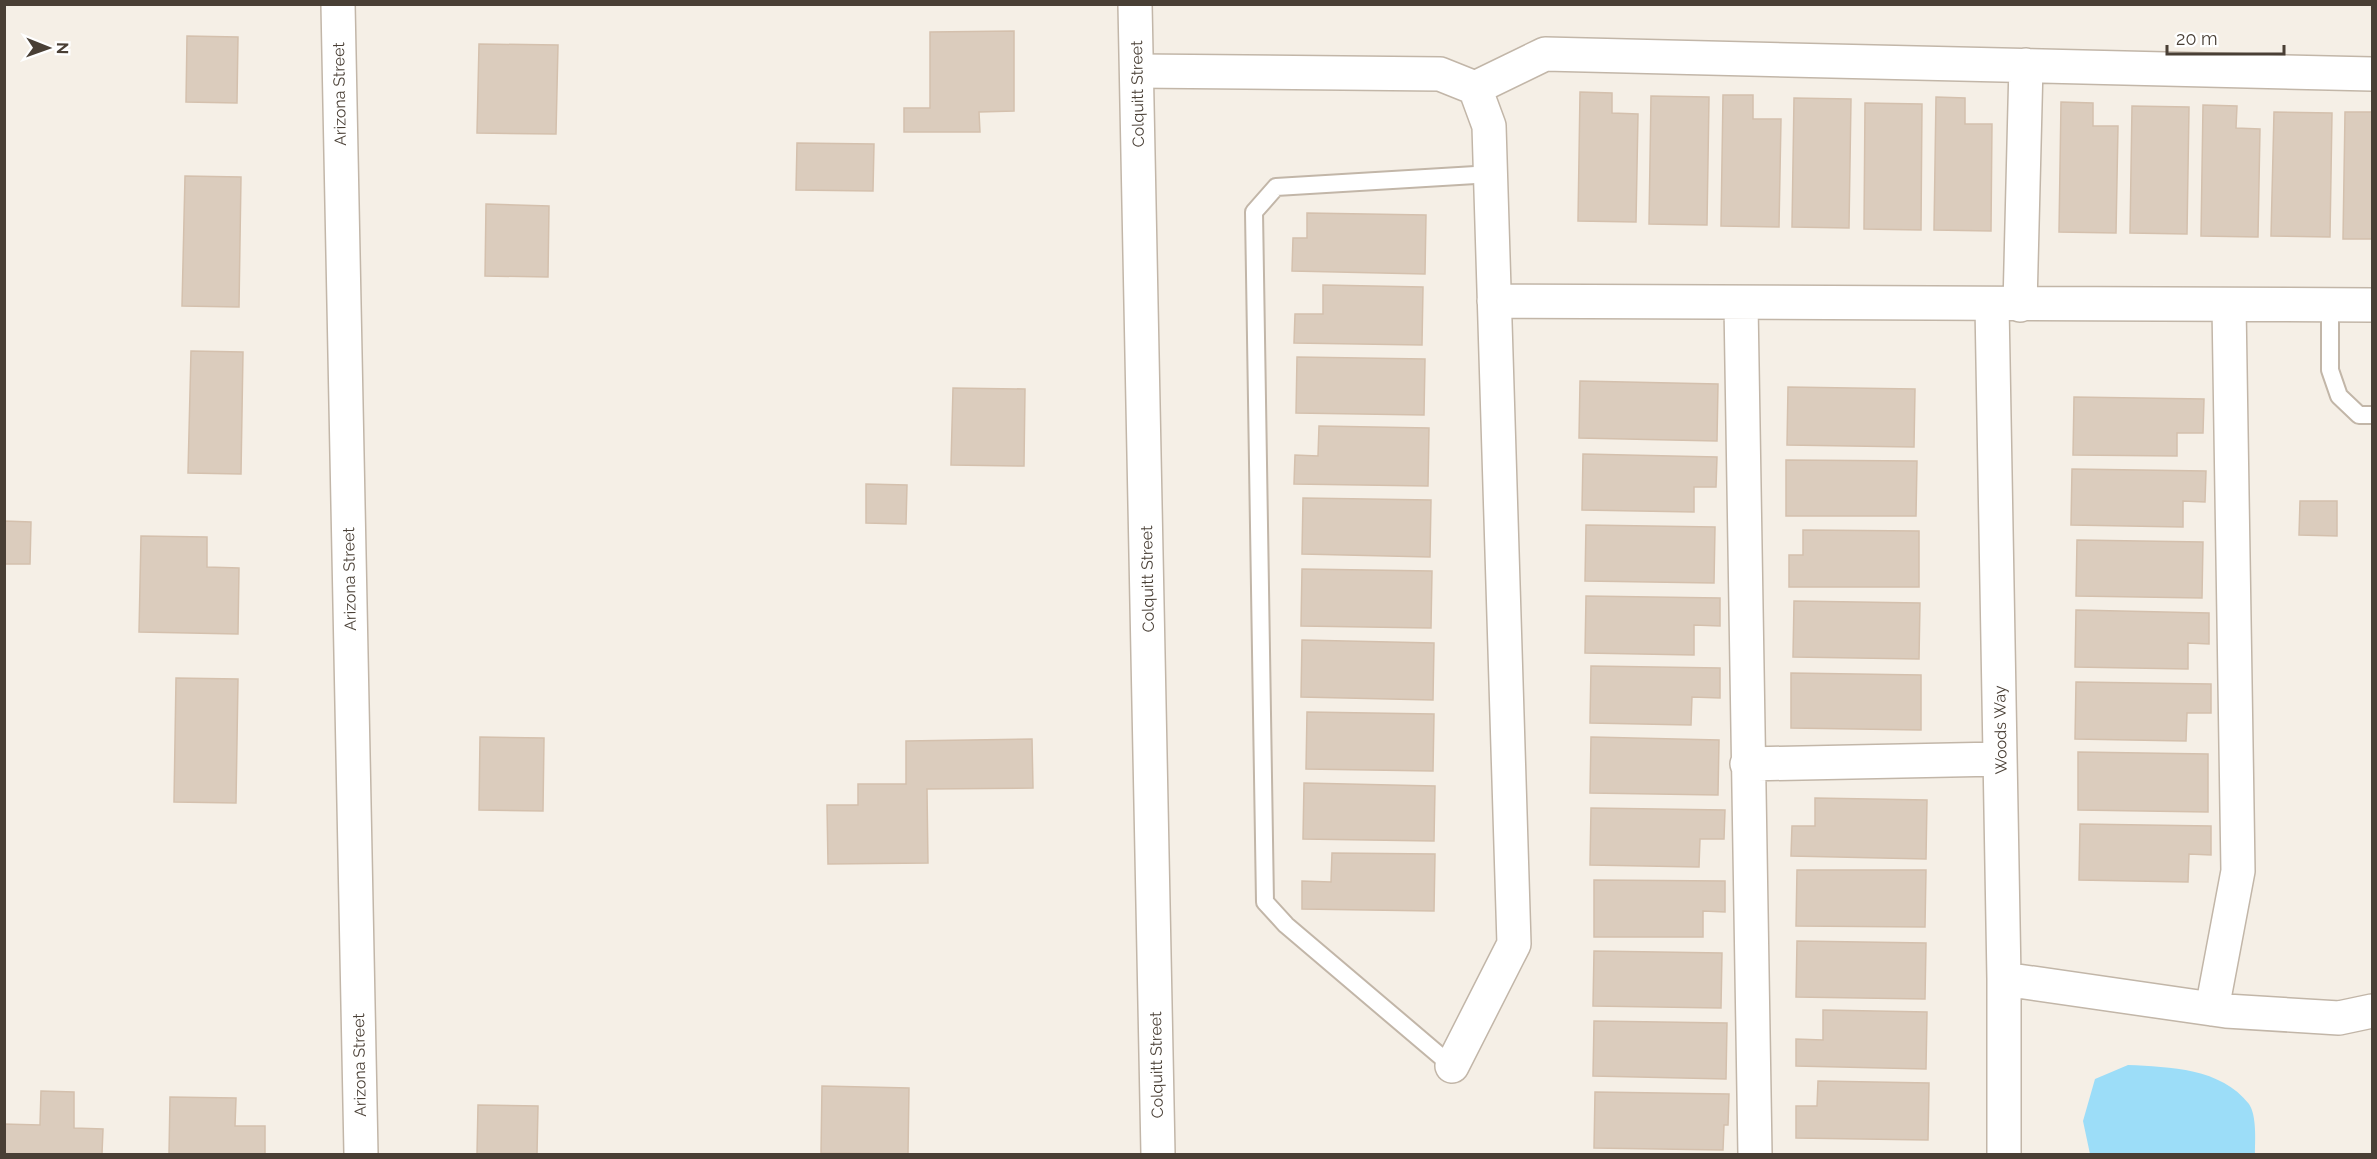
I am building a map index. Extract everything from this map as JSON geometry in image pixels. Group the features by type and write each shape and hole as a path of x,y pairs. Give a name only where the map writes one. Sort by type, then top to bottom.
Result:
{"street":[{"name":"Arizona Street","path":"338,4 361,1155"},
{"name":"Colquitt Street","path":"1135,4 1158,1155"},
{"path":"1137,71 1440,74 1475,88 1545,54 2373,74"},
{"name":"Woods Way","path":"2004,1155 2000,759 2006,305 2026,65"},
{"path":"1452,1066 1514,944 1492,174 1489,126 1475,88"},
{"path":"1494,302 2373,305"},
{"path":"1741,304 1755,1155"},
{"path":"2212,1009 2238,871 2229,305"},
{"path":"1747,764 2000,759"},
{"path":"2004,979 2212,1009 2339,1018 2373,1011"}],"lane":[{"path":"1452,1066 1286,925 1265,902 1254,212 1276,187 1492,174"},
{"path":"2330,305 2330,370 2339,396 2359,415 2373,415"}],"water":[{"path":"2128,1065 2194,1072 2209,1076 2237,1092 2252,1109 2255,1154 2090,1154 2083,1121 2095,1079"}],"building":[{"path":"1014,31 1014,111 979,112 980,132 904,132 904,108 930,108 930,32"},
{"path":"187,36 238,37 237,103 186,102"},
{"path":"479,44 558,45 556,134 477,133"},
{"path":"1580,92 1612,93 1612,113 1638,114 1636,222 1578,221"},
{"path":"1723,95 1753,95 1753,119 1781,119 1779,227 1721,226"},
{"path":"1651,96 1709,97 1707,225 1649,224"},
{"path":"1936,97 1965,98 1965,124 1992,124 1991,231 1934,230"},
{"path":"1794,98 1851,99 1849,228 1792,227"},
{"path":"2061,102 2093,103 2093,126 2118,126 2116,233 2059,232"},
{"path":"1865,103 1922,104 1921,230 1864,229"},
{"path":"2203,105 2237,106 2236,128 2260,129 2258,237 2201,236"},
{"path":"2132,106 2189,107 2187,234 2130,233"},
{"path":"2274,112 2332,113 2330,237 2271,236"},
{"path":"2345,112 2372,112 2372,239 2343,239"},
{"path":"797,143 874,144 873,191 796,190"},
{"path":"185,176 241,177 239,307 182,306"},
{"path":"486,204 549,206 548,277 485,276"},
{"path":"1307,213 1426,215 1425,274 1292,271 1293,238 1307,238"},
{"path":"1323,285 1423,287 1422,345 1294,343 1295,314 1323,314"},
{"path":"191,351 243,352 241,474 188,473"},
{"path":"1297,357 1425,359 1424,415 1296,413"},
{"path":"1580,381 1718,384 1717,441 1579,438"},
{"path":"1788,387 1915,389 1914,447 1787,445"},
{"path":"953,388 1025,389 1024,466 951,465"},
{"path":"2074,397 2204,399 2203,433 2177,433 2177,456 2073,455"},
{"path":"1319,426 1429,428 1428,486 1294,484 1295,455 1318,456"},
{"path":"1583,454 1717,457 1716,487 1694,487 1694,512 1582,510"},
{"path":"1786,460 1917,461 1916,516 1786,516"},
{"path":"2072,469 2206,471 2205,502 2183,501 2183,527 2071,525"},
{"path":"866,484 907,485 906,524 866,523"},
{"path":"1303,498 1431,500 1430,557 1302,554"},
{"path":"2300,501 2337,501 2337,536 2299,535"},
{"path":"4,521 31,522 30,564 4,564"},
{"path":"1586,525 1715,527 1714,583 1585,581"},
{"path":"1803,530 1919,531 1919,587 1789,587 1789,555 1803,555"},
{"path":"141,536 207,537 207,567 239,568 238,634 139,632"},
{"path":"2077,540 2203,542 2202,598 2076,596"},
{"path":"1302,569 1432,571 1431,628 1301,626"},
{"path":"1586,596 1720,598 1720,626 1694,625 1694,655 1585,653"},
{"path":"1794,601 1920,603 1919,659 1793,657"},
{"path":"2076,610 2209,613 2209,644 2188,643 2188,669 2075,667"},
{"path":"1302,640 1434,643 1433,700 1301,697"},
{"path":"1591,666 1720,668 1720,698 1692,697 1691,725 1590,723"},
{"path":"1791,673 1921,675 1921,730 1791,728"},
{"path":"176,678 238,679 236,803 174,802"},
{"path":"2076,682 2211,684 2211,713 2187,713 2186,741 2075,739"},
{"path":"1307,712 1434,714 1433,771 1306,769"},
{"path":"480,737 544,738 543,811 479,810"},
{"path":"1591,737 1719,740 1718,795 1590,793"},
{"path":"1032,739 1033,788 927,789 928,863 828,864 827,805 858,805 858,784 906,784 906,741"},
{"path":"2078,752 2208,754 2208,812 2078,810"},
{"path":"1304,783 1435,786 1434,841 1303,839"},
{"path":"1815,798 1927,800 1926,859 1791,856 1792,826 1815,826"},
{"path":"1591,808 1725,810 1724,839 1700,839 1699,867 1590,865"},
{"path":"2080,824 2211,826 2211,855 2189,854 2188,882 2079,880"},
{"path":"1332,853 1435,854 1434,911 1302,909 1302,881 1331,882"},
{"path":"1797,870 1926,870 1925,927 1796,926"},
{"path":"1594,880 1725,881 1725,912 1703,911 1703,937 1594,937"},
{"path":"1797,941 1926,943 1925,999 1796,997"},
{"path":"1594,951 1722,953 1721,1008 1593,1006"},
{"path":"1823,1010 1927,1012 1926,1069 1796,1066 1796,1039 1823,1040"},
{"path":"1594,1021 1727,1023 1726,1079 1593,1076"},
{"path":"1818,1081 1929,1083 1928,1140 1796,1138 1796,1106 1817,1106"},
{"path":"822,1086 909,1088 908,1154 821,1153"},
{"path":"41,1091 74,1092 74,1128 103,1129 102,1154 4,1154 4,1124 40,1125"},
{"path":"1595,1092 1729,1094 1728,1125 1724,1125 1723,1150 1594,1148"},
{"path":"170,1097 236,1098 235,1126 265,1126 265,1154 169,1154"},
{"path":"478,1105 538,1106 537,1154 477,1154"}]}
